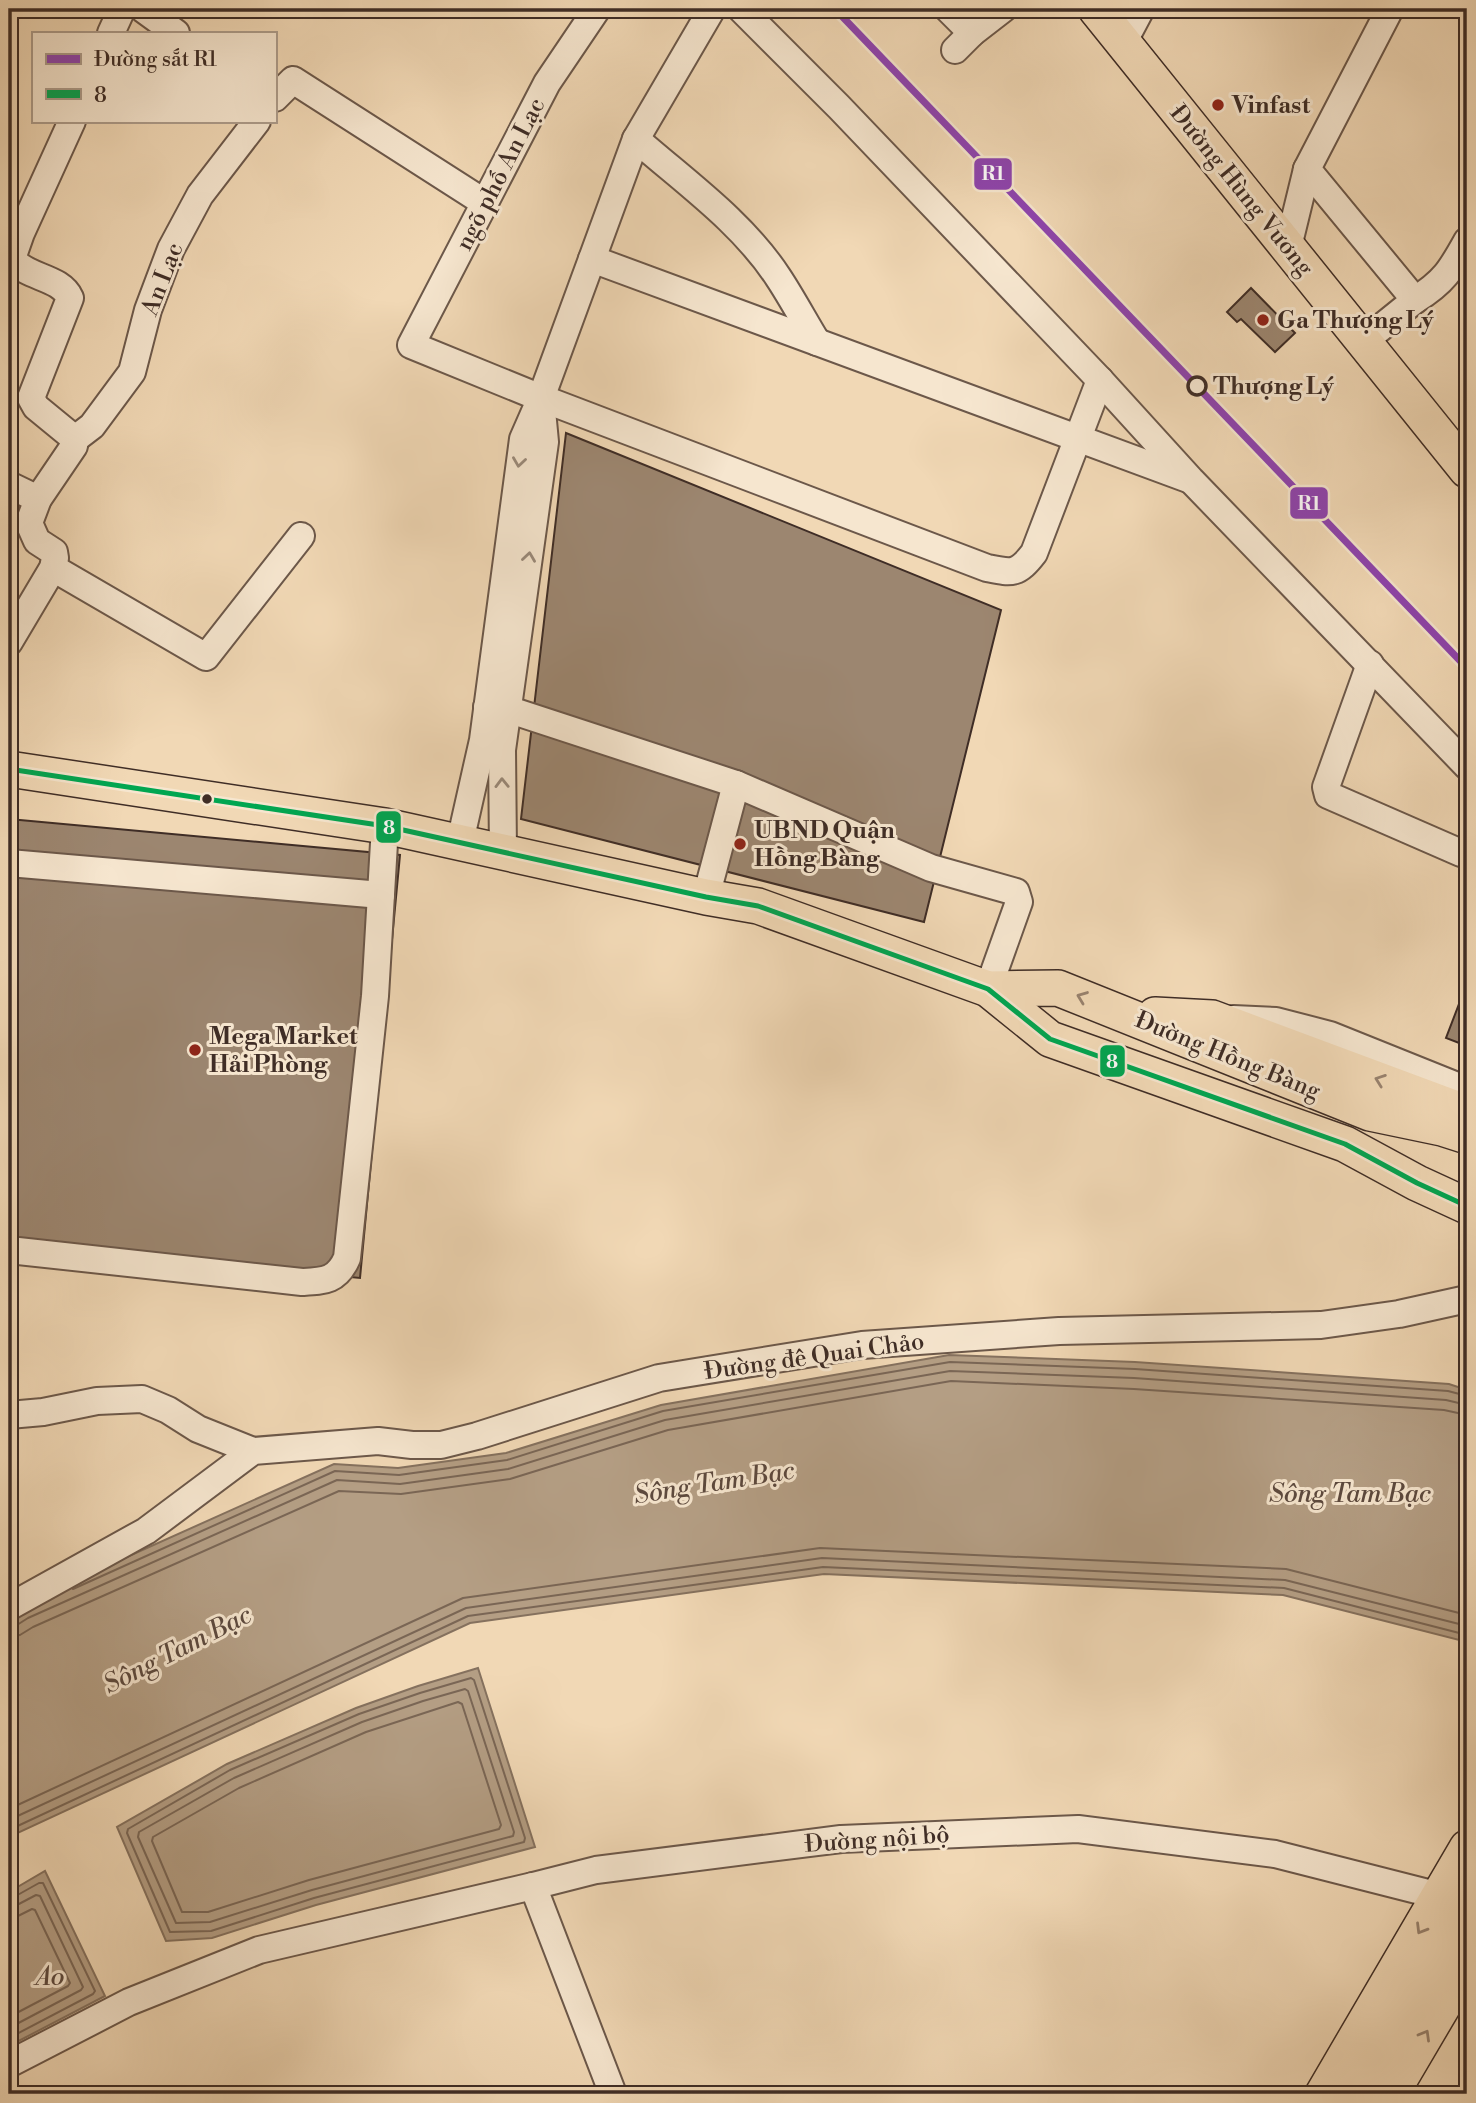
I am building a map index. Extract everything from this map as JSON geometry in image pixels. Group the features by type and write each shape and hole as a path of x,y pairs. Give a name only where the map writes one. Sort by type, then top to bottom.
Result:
{"main road":[{"name":"Đường Hùng Vương","path":"1096,9 1363,342 1463,456"},
{"name":"Đường Hồng Bàng","path":"9,769 385,826 706,897 758,906 988,989 1050,1039 1345,1144 1467,1206"},
{"name":"Đường Hồng Bàng","path":"988,989 1058,988 1370,1113 1467,1136"},
{"path":"1126,1014 1212,1018 1467,1112"},
{"path":"1370,1113 1433,1146 1467,1159"},
{"path":"1345,1144 1467,1181"},
{"path":"1359,2094 1454,1901 1467,1848"},
{"path":"1323,2094 1454,1901"},
{"path":"1391,2094 1467,1965"}],"street":[{"path":"111,32 122,9"},
{"path":"143,9 175,32"},
{"name":"ngõ phố An Lạc","path":"541,398 411,345 547,83 597,9"},
{"path":"460,842 483,740 497,708 545,442 541,398 636,139 712,9"},
{"path":"741,9 839,107 1100,380 1191,481 1467,766"},
{"path":"948,9 964,41 1003,9"},
{"path":"1123,43 1141,9"},
{"path":"1288,247 1307,169 1390,9"},
{"path":"276,97 293,80 485,203"},
{"path":"71,122 17,219 14,261 22,268 65,289 70,298 31,398 36,407 75,439"},
{"name":"An Lạc","path":"38,499 74,446 75,439 92,426 132,372 148,310 171,249 200,195 256,122"},
{"path":"636,139 724,215 753,245 778,276 817,342"},
{"path":"1307,169 1415,300"},
{"path":"1363,342 1447,276 1467,241"},
{"path":"592,259 1191,481"},
{"path":"541,398 986,568 1006,572 1022,568 1034,554 1100,380"},
{"path":"9,485 38,499 29,523 37,541 54,552 55,558 53,568 9,642"},
{"path":"53,568 206,657 301,536"},
{"path":"1370,664 1326,787 1328,795 1461,853 1467,852"},
{"path":"497,708 736,783 931,867 1016,892 1019,902 988,989"},
{"path":"497,708 502,750 503,851"},
{"path":"706,897 736,783"},
{"path":"9,1250 302,1282 329,1279 341,1271 346,1258 373,1010 385,826"},
{"path":"9,863 381,895"},
{"path":"1212,1018 1276,1021 1331,1035 1467,1090"},
{"name":"Đường đê Quai Chảo","path":"9,1415 43,1412 97,1401 142,1399 169,1410 198,1429 253,1451 378,1441 441,1445 659,1378 862,1345 1059,1331 1321,1325 1399,1314 1467,1299"},
{"path":"9,1607 146,1531 253,1451"},
{"name":"Đường nội bộ","path":"9,2064 130,2002 259,1950 596,1870 841,1839 1078,1829 1275,1854 1454,1901"},
{"path":"533,1886 613,2094"}],"water":[{"name":"Sông Tam Bạc","path":"949,1355 1135,1362 1449,1384 1467,1390 1467,1642 1283,1595 824,1574 470,1623 9,1837 9,1612 20,1605 334,1464 398,1468 506,1453 661,1405"},
{"path":"478,1668 535,1847 316,1905 212,1938 166,1941 117,1827 227,1764 356,1708"},
{"name":"Ao","path":"45,1871 105,1996 9,2046 9,1892"}],"building":[{"name":"Ga Thượng Lý","path":"1251,288 1295,333 1275,352 1241,319 1237,322 1227,312"},
{"path":"566,433 1001,610 924,922 521,819"},
{"name":"Mega Market Hải Phòng","path":"9,819 400,855 360,1278 9,1245"},
{"path":"1467,983 1467,1046 1446,1038"}],"rail line":[{"name":"R1","path":"835,9 1467,668"}],"transit line":[{"name":"8","path":"9,769 385,826 706,897 758,906 988,989 1050,1039 1345,1144 1417,1183 1467,1206"}],"place":[{"name":"Vinfast","path":"1218,105"},
{"name":"Ga Thượng Lý","path":"1263,320"},
{"name":"Thượng Lý","path":"1197,386"},
{"name":"UBND Quận Hồng Bàng","path":"740,844"},
{"name":"Mega Market Hải Phòng","path":"195,1050"}]}
